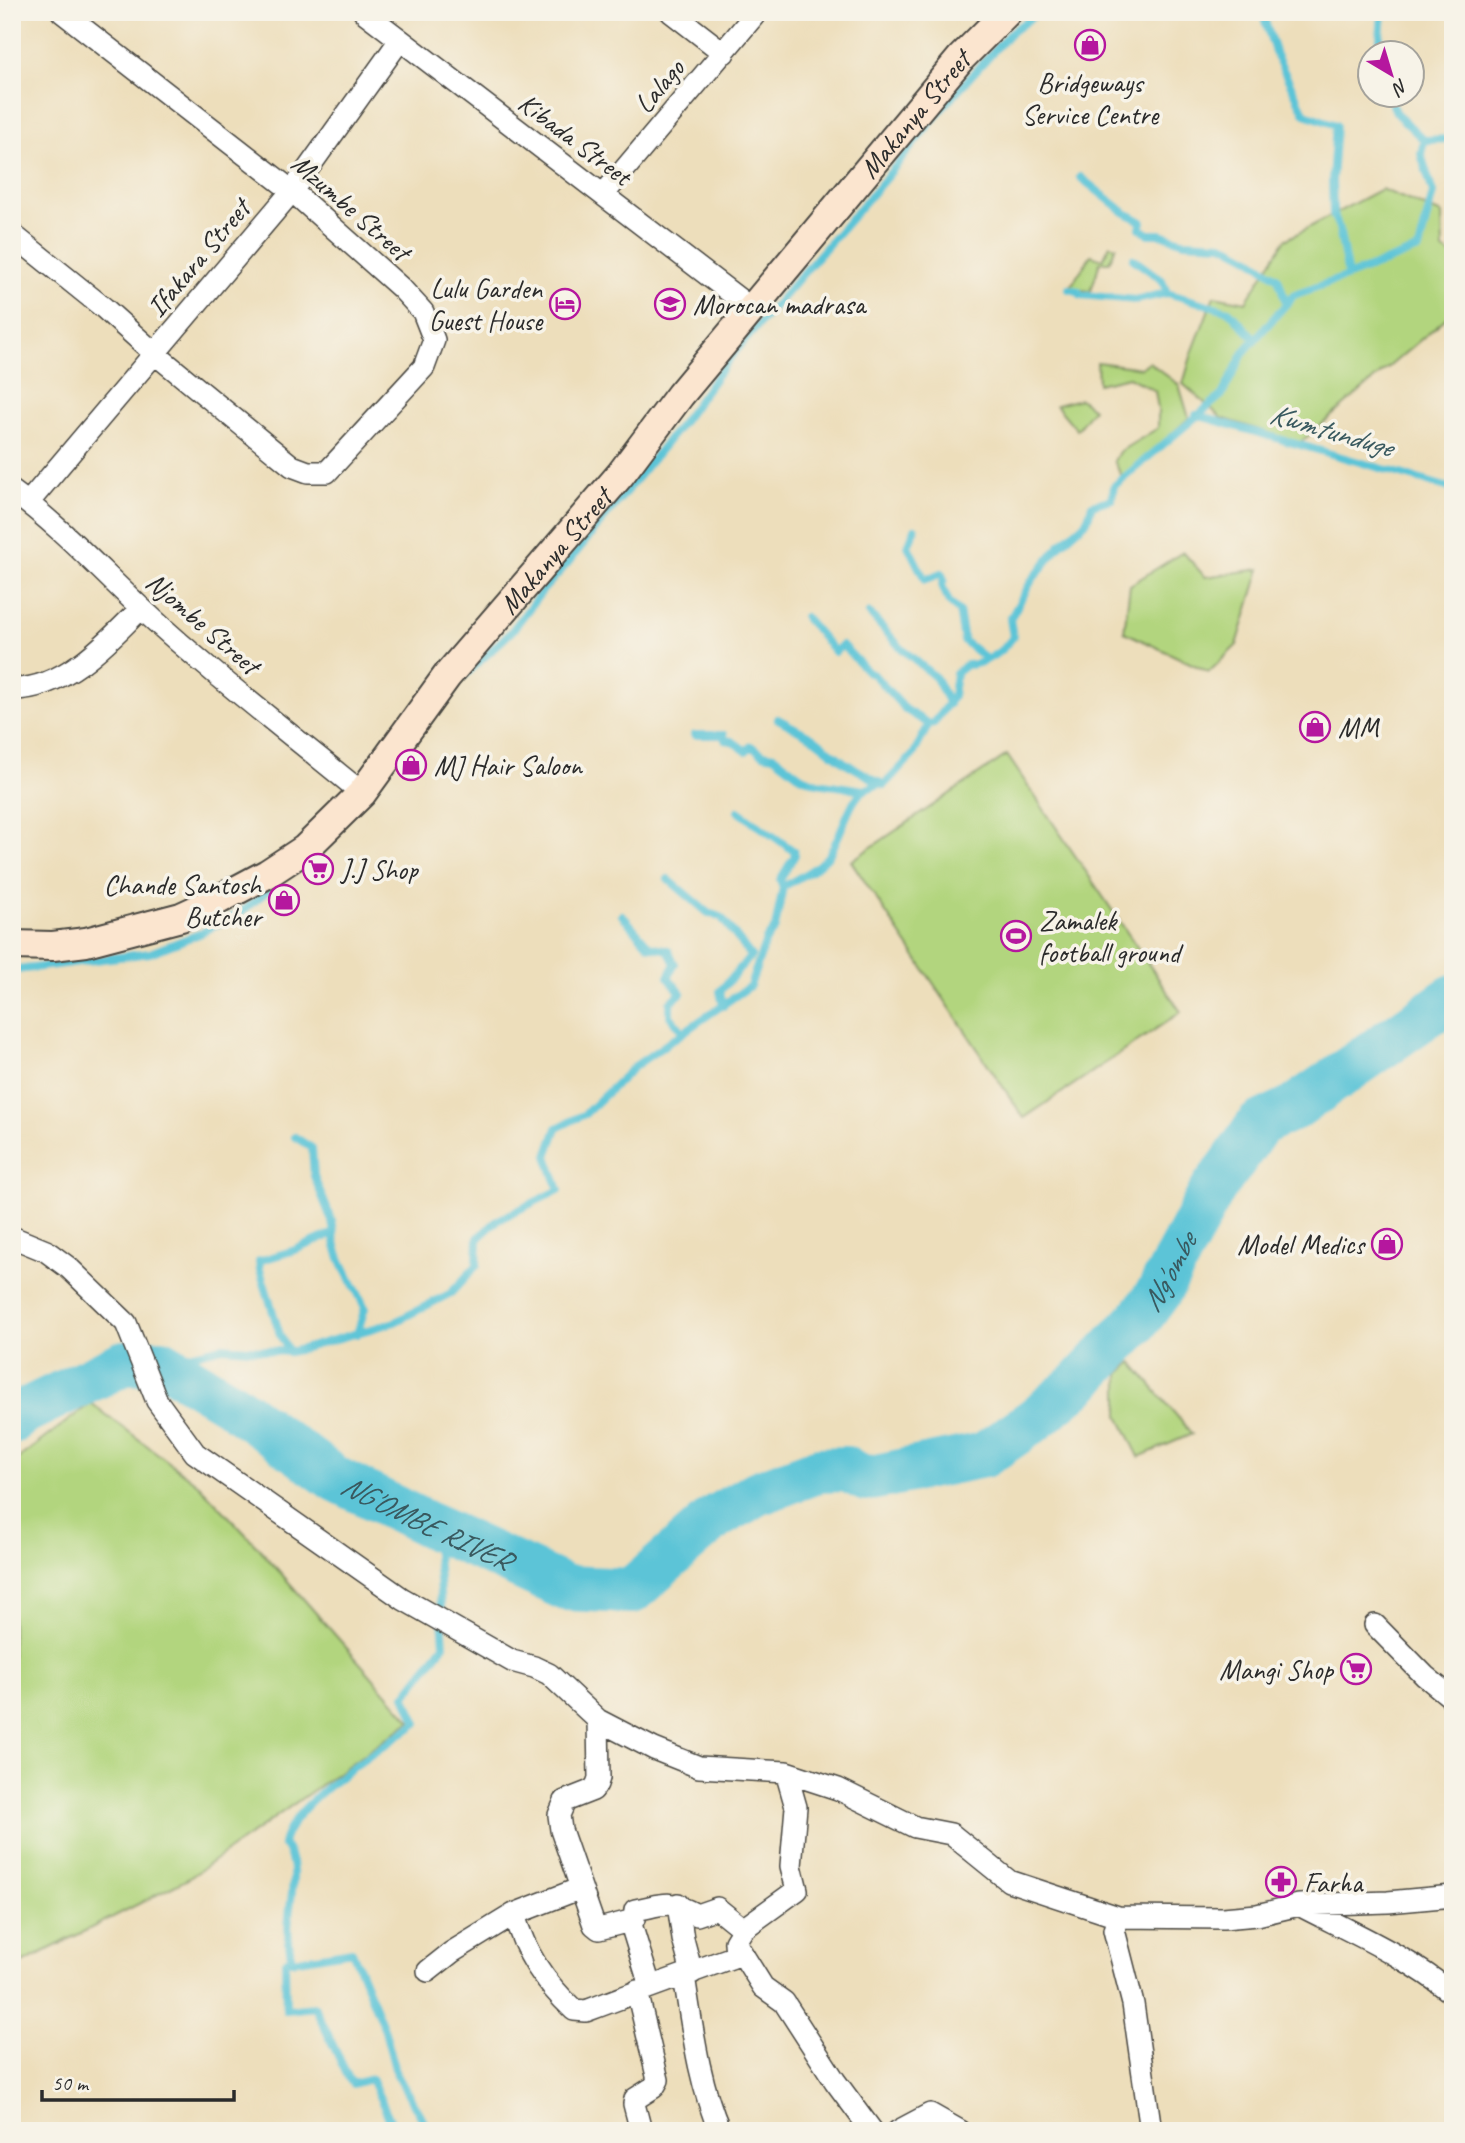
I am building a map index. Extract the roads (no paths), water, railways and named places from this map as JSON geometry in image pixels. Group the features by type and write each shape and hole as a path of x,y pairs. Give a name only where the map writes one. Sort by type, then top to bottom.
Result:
{"street":[{"name":"Mzumbe Street","path":"12,234 292,466 308,472 327,472 424,367 434,340 424,313 401,288 292,191 62,12"},
{"name":"Kibada Street","path":"364,12 752,309"},
{"path":"671,12 724,53"},
{"name":"Lalago","path":"603,195 757,12"},
{"name":"Makanya Street","path":"12,945 53,946 86,942 181,916 232,893 306,849 362,793 447,676 620,475 680,395 961,58 1007,12"},
{"name":"Ifakara Street","path":"20,497 154,353 292,191 400,40"},
{"name":"Njombe Street","path":"20,497 82,550 141,608 200,660 362,793"},
{"path":"12,689 22,689 60,677 101,649 141,608"},
{"path":"12,1237 46,1251 69,1268 126,1323 158,1401 195,1453 403,1599 512,1661 549,1674 598,1720 654,1749 699,1766 786,1772 838,1789 915,1827 951,1834 1009,1881 1118,1917 1223,1918 1257,1915 1299,1905 1388,1902 1453,1896"},
{"path":"1376,1625 1425,1676 1453,1699"},
{"path":"598,1720 597,1784 593,1790 565,1801 559,1815 561,1829 594,1924 599,1929 631,1920 634,1919 635,1910 659,1905 678,1904 697,1915 717,1908 739,1936 763,1987 783,2002 872,2131"},
{"path":"514,1914 524,1944 542,1977 574,2010 586,2011 736,1955 739,1936 797,1890 792,1866 796,1807 786,1772"},
{"path":"428,1971 452,1952 514,1914 581,1888"},
{"path":"678,1904 688,1975 690,2023 720,2131"},
{"path":"1299,1905 1402,1957 1453,1994"},
{"path":"1118,1917 1114,1930 1133,2004 1151,2131"},
{"path":"631,1920 658,2080 654,2087 635,2099 640,2131"},
{"path":"898,2131 930,2114 960,2131"}],"waterway":[{"path":"465,675 511,632 682,423 729,359 886,178 950,99 1010,33 1039,12"},
{"path":"162,1362 222,1347 289,1352 302,1349 395,1322 451,1293 477,1265 478,1238 498,1220 559,1190 547,1156 557,1128 585,1114 635,1066 750,986 766,940 775,928 783,887 813,869 828,856 859,794 881,783 884,785 913,755 929,724 934,723 953,696 956,673 966,665 992,657 1009,643 1013,637 1010,619 1032,580 1060,545 1087,521 1092,505 1112,499 1114,486 1222,395 1244,352 1294,295 1348,276 1339,228 1333,214 1332,180 1336,125 1305,114 1276,55 1262,12"},
{"path":"1380,38 1382,12"},
{"path":"1394,108 1397,114 1424,140"},
{"path":"1348,276 1419,249 1433,193 1421,154 1424,140 1453,139"},
{"path":"1080,177 1124,212 1142,222 1140,228 1149,234 1160,234 1184,242 1223,244 1251,259 1278,278 1286,303"},
{"path":"1133,259 1162,280 1167,293 1229,311 1255,339"},
{"path":"1069,289 1078,291 1081,295 1136,300 1167,293"},
{"name":"Kwmtunduge","path":"1196,415 1453,489"},
{"path":"915,529 908,546 925,580 941,573 944,579 942,585 949,602 959,611 964,641 986,659"},
{"path":"869,613 900,647 936,678 949,704"},
{"path":"805,617 835,652 842,645 906,710 929,724"},
{"path":"778,719 812,737 844,762 884,785"},
{"path":"695,735 724,735 725,740 732,741 746,751 751,746 763,754 774,756 800,776 817,783 864,790"},
{"path":"738,811 794,851 795,855 780,880 783,887"},
{"path":"668,879 708,913 721,917 751,956 720,991 723,1006"},
{"path":"12,968 17,970 150,953 199,934 243,911 280,880"},
{"path":"622,915 649,946 668,950 675,964 668,977 681,993 670,1003 670,1016 683,1032"},
{"name":"NG'OMBE RIVER","path":"12,1421 27,1410 124,1363 162,1362 230,1403 334,1478 435,1528 566,1588 632,1591 716,1517 758,1493 819,1470 846,1469 866,1479 984,1455 1033,1421 1078,1384 1140,1318 1159,1292 1214,1187 1259,1124 1295,1107 1453,997"},
{"path":"289,1352 280,1335 259,1261 295,1250 334,1233 314,1176 312,1148 295,1137"},
{"path":"334,1233 342,1262 365,1308 357,1334"},
{"path":"379,2131 378,2128 390,2120 371,2079 353,2084 349,2079 315,2007 286,2010 285,1963 287,1960 292,1961 288,1928 293,1869 283,1844 302,1811 320,1794 361,1761 417,1723 405,1696 444,1645 435,1528"},
{"path":"292,1961 352,1951 385,2031 396,2073 429,2131"}],"place":[{"name":"Bridgeways Service Centre","path":"1090,45"},
{"name":"Lulu Garden Guest House","path":"565,304"},
{"name":"Morocan madrasa","path":"670,304"},
{"name":"MM","path":"1315,727"},
{"name":"MJ Hair Saloon","path":"411,765"},
{"name":"J.J Shop","path":"318,869"},
{"name":"Chande Santosh Butcher","path":"284,900"},
{"name":"Zamalek football ground","path":"1016,936"},
{"name":"Model Medics","path":"1387,1244"},
{"name":"Mangi Shop","path":"1356,1669"},
{"name":"Farha","path":"1281,1882"}],"water label":[{"name":"Ng'ombe","path":"1167,1270"}]}
